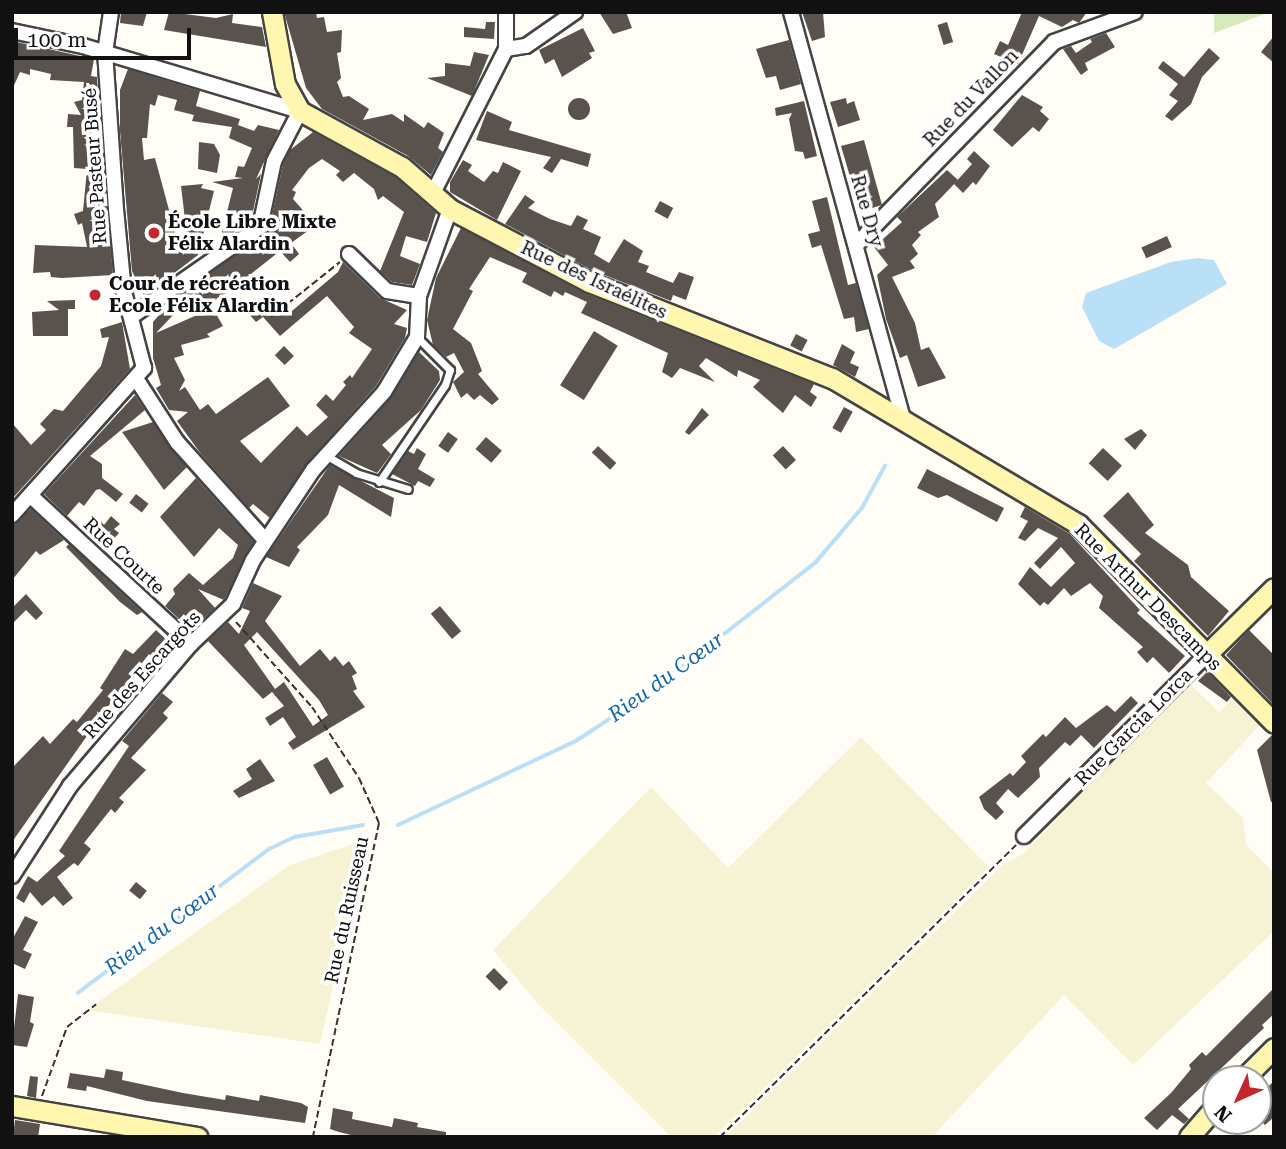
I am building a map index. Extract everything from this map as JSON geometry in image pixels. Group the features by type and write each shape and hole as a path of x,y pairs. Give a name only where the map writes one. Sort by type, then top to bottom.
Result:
{"street":[{"name":"Rue Pasteur Busé","path":"111,12 105,53 124,292 134,316 144,368 137,380"},
{"path":"272,12 285,84 300,111"},
{"path":"433,193 506,49 506,12"},
{"path":"506,49 526,46 575,12"},
{"name":"Rue Dry","path":"791,12 904,421"},
{"name":"Rue du Vallon","path":"857,244 1054,42 1135,12"},
{"path":"12,31 105,53 300,111"},
{"path":"134,316 260,227 274,160 300,111"},
{"name":"Rue des Israélites","path":"300,111 402,167 450,209 589,282 832,378 904,421"},
{"name":"Rue des Escargots","path":"12,876 70,786 191,644 226,612 265,540 327,456 384,392 417,337 419,296 450,209"},
{"path":"349,254 387,290 419,296"},
{"path":"12,515 137,380 177,442 265,540"},
{"name":"Rue Arthur Descamps","path":"904,421 1079,524 1274,723"},
{"name":"Rue Courte","path":"31,496 191,644"},
{"name":"Rue Garcia Lorca","path":"1024,836 1274,588"},
{"path":"1257,1065 1274,1048"},
{"path":"12,1106 197,1137"},
{"path":"1189,1137 1202,1122"}],"lane":[{"path":"379,482 445,385 450,370 417,337"},
{"path":"327,456 379,482 408,489"}],"path":[{"path":"271,317 349,254"},
{"name":"Rue du Ruisseau","path":"226,612 312,707 359,778 379,824 313,1137"},
{"path":"720,1137 996,870 1024,836"},
{"path":"38,1111 59,1042 67,1027 96,1004"}],"shaded area":[{"path":"1187,681 1219,712 1234,697 1260,725 1206,783 1243,818 1246,844 1274,873 1274,931 1133,1065 1064,995 932,1137 725,1137 1005,863 1023,854"},
{"path":"861,737 989,867 714,1137 671,1137 538,1004 493,950 651,787 728,868"},
{"path":"366,840 320,1044 87,1010 290,865"}],"green space":[{"path":"1214,12 1270,12 1214,33"}],"water":[{"path":"1197,258 1214,260 1227,284 1114,349 1099,341 1082,307 1086,293 1171,262"}],"building":[{"path":"121,12 147,12 143,26 120,23"},
{"path":"169,12 216,18 233,14 232,23 262,27 266,47 164,30"},
{"path":"284,12 316,12 317,18 324,17 327,32 342,30 341,52 337,53 341,78 337,82 343,97 349,96 369,109 363,120 392,114 404,122 404,114 424,128 428,122 444,133 438,148 443,152 431,175 408,156 322,109 306,88"},
{"path":"599,12 626,12 632,28 613,34"},
{"path":"802,12 823,12 825,37 812,41"},
{"path":"1022,12 1087,12 1079,23 1073,20 1062,27 1039,16 1018,64 994,54 1000,41 1008,45"},
{"path":"486,22 495,22 494,39 464,37 464,27 485,29"},
{"path":"947,22 953,42 944,45 937,25"},
{"path":"583,28 595,51 589,53 592,58 562,77 554,59 545,64 539,50"},
{"path":"1106,33 1115,47 1085,63 1088,70 1081,75 1063,49 1071,46 1076,53 1092,42 1090,39"},
{"path":"1274,36 1274,63 1261,52"},
{"path":"789,40 801,84 780,90 776,76 766,78 756,49"},
{"path":"12,41 94,59 91,76 97,77 99,108 93,108 90,147 96,147 97,172 104,172 113,275 62,278 51,277 50,272 33,273 35,245 87,247 82,223 78,225 74,214 83,211 87,169 74,168 73,127 67,127 68,114 81,115 74,102 82,100 84,82 50,80 51,74 30,69 30,75 20,72 12,90"},
{"path":"1209,48 1220,58 1202,77 1191,104 1172,121 1165,116 1178,101 1169,95 1178,84 1158,68 1163,61 1184,77"},
{"path":"474,52 489,55 472,96 427,78 445,76 445,63 470,66"},
{"path":"128,69 200,91 196,106 240,119 238,125 254,131 258,125 279,130 256,179 261,174 252,216 229,237 221,236 233,188 212,182 243,178 235,177 238,166 244,167 252,148 229,138 232,127 192,121 194,115 174,110 177,100 158,95 155,106 150,104 147,138 142,138 144,160 155,158 179,247 188,245 181,186 203,184 201,188 214,191 198,255 156,287 148,286 144,296 132,271 120,131 120,90"},
{"path":"1022,95 1043,107 1040,111 1049,119 1039,132 1033,127 1012,147 993,130"},
{"path":"575,98 583,98 590,105 590,113 583,120 575,120 568,113 568,105"},
{"path":"846,98 847,104 854,101 860,120 838,127 830,102"},
{"path":"804,101 817,156 805,159 803,152 795,151 789,119 792,113 776,116 775,108"},
{"path":"487,111 512,122 509,130 591,154 588,167 561,159 552,173 543,168 551,157 476,140"},
{"path":"313,132 395,177 436,213 427,242 406,236 400,256 420,264 412,285 392,282 380,271 404,212 383,196 378,200 374,189 354,173 343,182 336,175 340,171 322,159 309,168 292,190 296,192 293,199 316,225 291,243 299,254 290,262 280,251 247,277 249,281 217,298 212,307 223,326 207,334 210,337 181,345 184,355 174,358 185,380 179,391 185,387 200,410 208,404 216,414 268,377 290,406 240,441 261,463 297,426 307,436 328,417 316,405 326,394 333,401 346,385 343,382 350,375 352,378 372,349 349,333 354,327 327,296 280,336 263,317 256,322 247,312 251,306 271,294 286,316 338,272 343,262 380,298 407,310 394,324 407,328 405,338 376,386 306,464 270,518 253,504 249,508 201,454 177,421 188,412 169,410 156,388 161,385 153,358 153,322 173,299 281,222 271,220 283,164 290,150","holes":["194,293 204,312 156,333"]},
{"path":"864,140 882,205 872,208 870,201 858,204 841,146"},
{"path":"199,142 214,144 220,155 217,173 198,169"},
{"path":"974,151 990,166 976,185 973,182 963,193 954,184 972,164 967,159"},
{"path":"463,160 472,165 468,171 484,182 493,171 498,173 503,162 521,171 497,220 450,192 450,182"},
{"path":"947,170 958,180 935,204 939,217 918,232 921,235 912,245 918,254 910,261 915,268 892,277 915,323 921,350 929,347 946,378 918,387 907,355 900,358 886,319 877,275 888,265 874,247 902,222 897,217"},
{"path":"525,195 535,202 528,208 550,219 571,226 577,215 588,220 583,229 601,237 594,254 609,263 624,239 643,251 638,262 649,266 646,272 673,283 679,272 694,277 686,300 673,295 671,301 594,271 505,224"},
{"path":"827,197 848,285 856,283 869,329 856,332 854,317 844,319 821,245 812,248 808,234 820,231 812,201"},
{"path":"660,201 673,208 668,219 654,212"},
{"path":"461,228 584,293 814,384 810,392 817,397 811,407 795,395 783,413 753,387 760,380 738,370 737,377 706,358 699,366 715,382 680,368 672,378 662,372 668,353 581,313 587,302 565,292 563,296 554,291 551,297 522,282 527,273 490,257 469,289 473,291 453,329 471,343 482,371 478,374 499,399 492,405 480,395 474,400 467,393 461,398 453,382 464,372 454,353 446,357 433,345 427,320 436,278"},
{"path":"1167,236 1172,247 1146,258 1141,247"},
{"path":"75,300 75,309 68,309 68,336 33,336 32,312 59,310 47,301"},
{"path":"122,322 130,369 12,499 12,423 31,445 46,430 40,424 54,409 63,411 101,366 109,337 102,338 100,329"},
{"path":"594,331 618,346 584,400 560,385"},
{"path":"796,334 808,340 802,351 790,346"},
{"path":"842,344 855,352 850,363 859,367 855,377 833,365"},
{"path":"284,346 294,356 285,365 275,355"},
{"path":"419,352 439,371 440,380 421,410 382,445 391,454 381,468 377,473 339,456 391,398"},
{"path":"135,395 145,410 90,456 102,464 102,478 123,494 116,502 100,489 96,490 84,506 79,502 67,516 44,494"},
{"path":"844,407 853,412 841,433 832,428"},
{"path":"702,408 709,415 689,435 685,432"},
{"path":"153,422 187,467 164,490 122,432"},
{"path":"1141,429 1147,435 1135,450 1124,439"},
{"path":"448,432 458,439 448,453 438,446"},
{"path":"486,437 502,451 491,463 476,449"},
{"path":"598,446 616,463 610,470 592,453"},
{"path":"783,446 796,460 786,469 773,456"},
{"path":"417,448 426,454 418,469 435,479 430,487 418,481 415,486 392,474 408,451 414,454"},
{"path":"1103,448 1122,466 1108,481 1089,463"},
{"path":"330,465 394,498 391,517 339,485 328,515 297,547 300,550 289,567 266,557"},
{"path":"927,469 1004,508 997,522 947,495 938,498 917,488"},
{"path":"196,478 254,542 224,600 198,589 215,608 191,630 165,606 175,594 173,589 189,573 203,585 233,558 238,545 219,528 194,557 160,517"},
{"path":"1128,492 1154,525 1145,533 1188,565 1191,577 1229,611 1208,636 1134,561 1141,554 1103,516"},
{"path":"136,494 149,504 142,513 129,503"},
{"path":"1025,507 1070,534 1140,610 1137,613 1185,656 1169,673 1153,657 1147,663 1137,652 1143,647 1099,608 1103,596 1090,583 1071,596 1064,588 1048,605 1044,602 1040,606 1018,584 1030,567 1051,587 1075,563 1061,547 1040,569 1034,563 1058,538 1038,528 1025,541 1018,538 1028,521 1020,517"},
{"path":"31,509 64,540 40,555 36,551 12,580 12,524"},
{"path":"111,516 120,524 114,529 119,533 104,550 82,530 90,523 94,527 100,520 104,525"},
{"path":"69,544 142,612 137,615 120,602 66,547"},
{"path":"137,565 150,577 143,585 129,573"},
{"path":"253,583 282,596 265,621 300,666 320,649 330,661 335,656 343,666 349,661 357,673 352,676 357,689 353,691 365,707 293,750 288,743 296,737 283,717 270,726 265,718 284,706 272,692 263,699 208,641 228,622 239,634 250,611 242,608","holes":["257,632 319,700 328,715 313,726 284,682 275,689 244,645"]},
{"path":"26,594 43,613 36,620 26,610 12,624 12,608"},
{"path":"440,606 461,631 452,639 431,614"},
{"path":"156,630 169,642 153,658 149,654 106,709 12,842 12,768 43,736 50,744 73,719 77,722 103,690 100,688 125,649 133,654"},
{"path":"1249,630 1274,655 1274,705 1226,655"},
{"path":"1207,672 1231,697 1227,702 1198,681"},
{"path":"162,693 173,702 163,713 168,718 131,758 146,770 119,798 124,802 115,813 111,809 84,843 91,849 78,866 74,863 57,877 73,898 63,906 54,896 42,906 30,892 24,903 16,898 28,876 37,882 65,856 59,851 129,746 122,741"},
{"path":"1131,696 1138,703 1094,748 1081,735 1070,746 1065,742 1039,768 1040,777 1018,798 1008,789 996,803 1004,812 996,820 984,809 979,797 1010,773 1013,776 1026,762 1021,756 1043,734 1046,737 1065,717 1076,728 1107,705 1115,712"},
{"path":"1272,735 1274,802 1271,802 1257,750"},
{"path":"327,757 344,786 330,794 313,765"},
{"path":"260,759 275,781 239,798 233,791 252,779 246,769"},
{"path":"136,882 147,891 140,899 129,891"},
{"path":"25,916 38,922 23,950 32,954 25,969 12,963 12,940"},
{"path":"494,968 508,982 500,991 486,976"},
{"path":"1274,988 1274,1014 1262,1025 1264,1028 1225,1065 1202,1065 1202,1086 1178,1109 1189,1119 1184,1124 1172,1115 1157,1130 1144,1118 1171,1093 1191,1069 1189,1065 1202,1052 1206,1056"},
{"path":"18,994 34,997 30,1022 34,1024 27,1047 12,1045"},
{"path":"106,1069 123,1072 122,1080 183,1093 225,1100 226,1095 259,1101 260,1095 301,1103 308,1107 305,1123 147,1101 87,1086 86,1091 67,1088 70,1073 104,1078"},
{"path":"30,1076 38,1077 36,1098 27,1096"},
{"path":"1274,1081 1272,1119 1272,1083"},
{"path":"333,1108 353,1112 352,1119 392,1127 394,1118 418,1123 417,1127 446,1132 446,1137 359,1137 339,1132 330,1129"},
{"path":"15,1120 40,1124 38,1137 13,1137"}],"waterway":[{"name":"Rieu du Cœur","path":"398,825 576,741 646,695 816,562 862,508 885,466"},
{"name":"Rieu du Cœur","path":"78,993 269,849 295,837 363,825"}],"place":[{"name":"École Libre Mixte Félix Alardin","path":"154,233"},
{"name":"Cour de récréation Ecole Félix Alardin","path":"95,295"}]}
